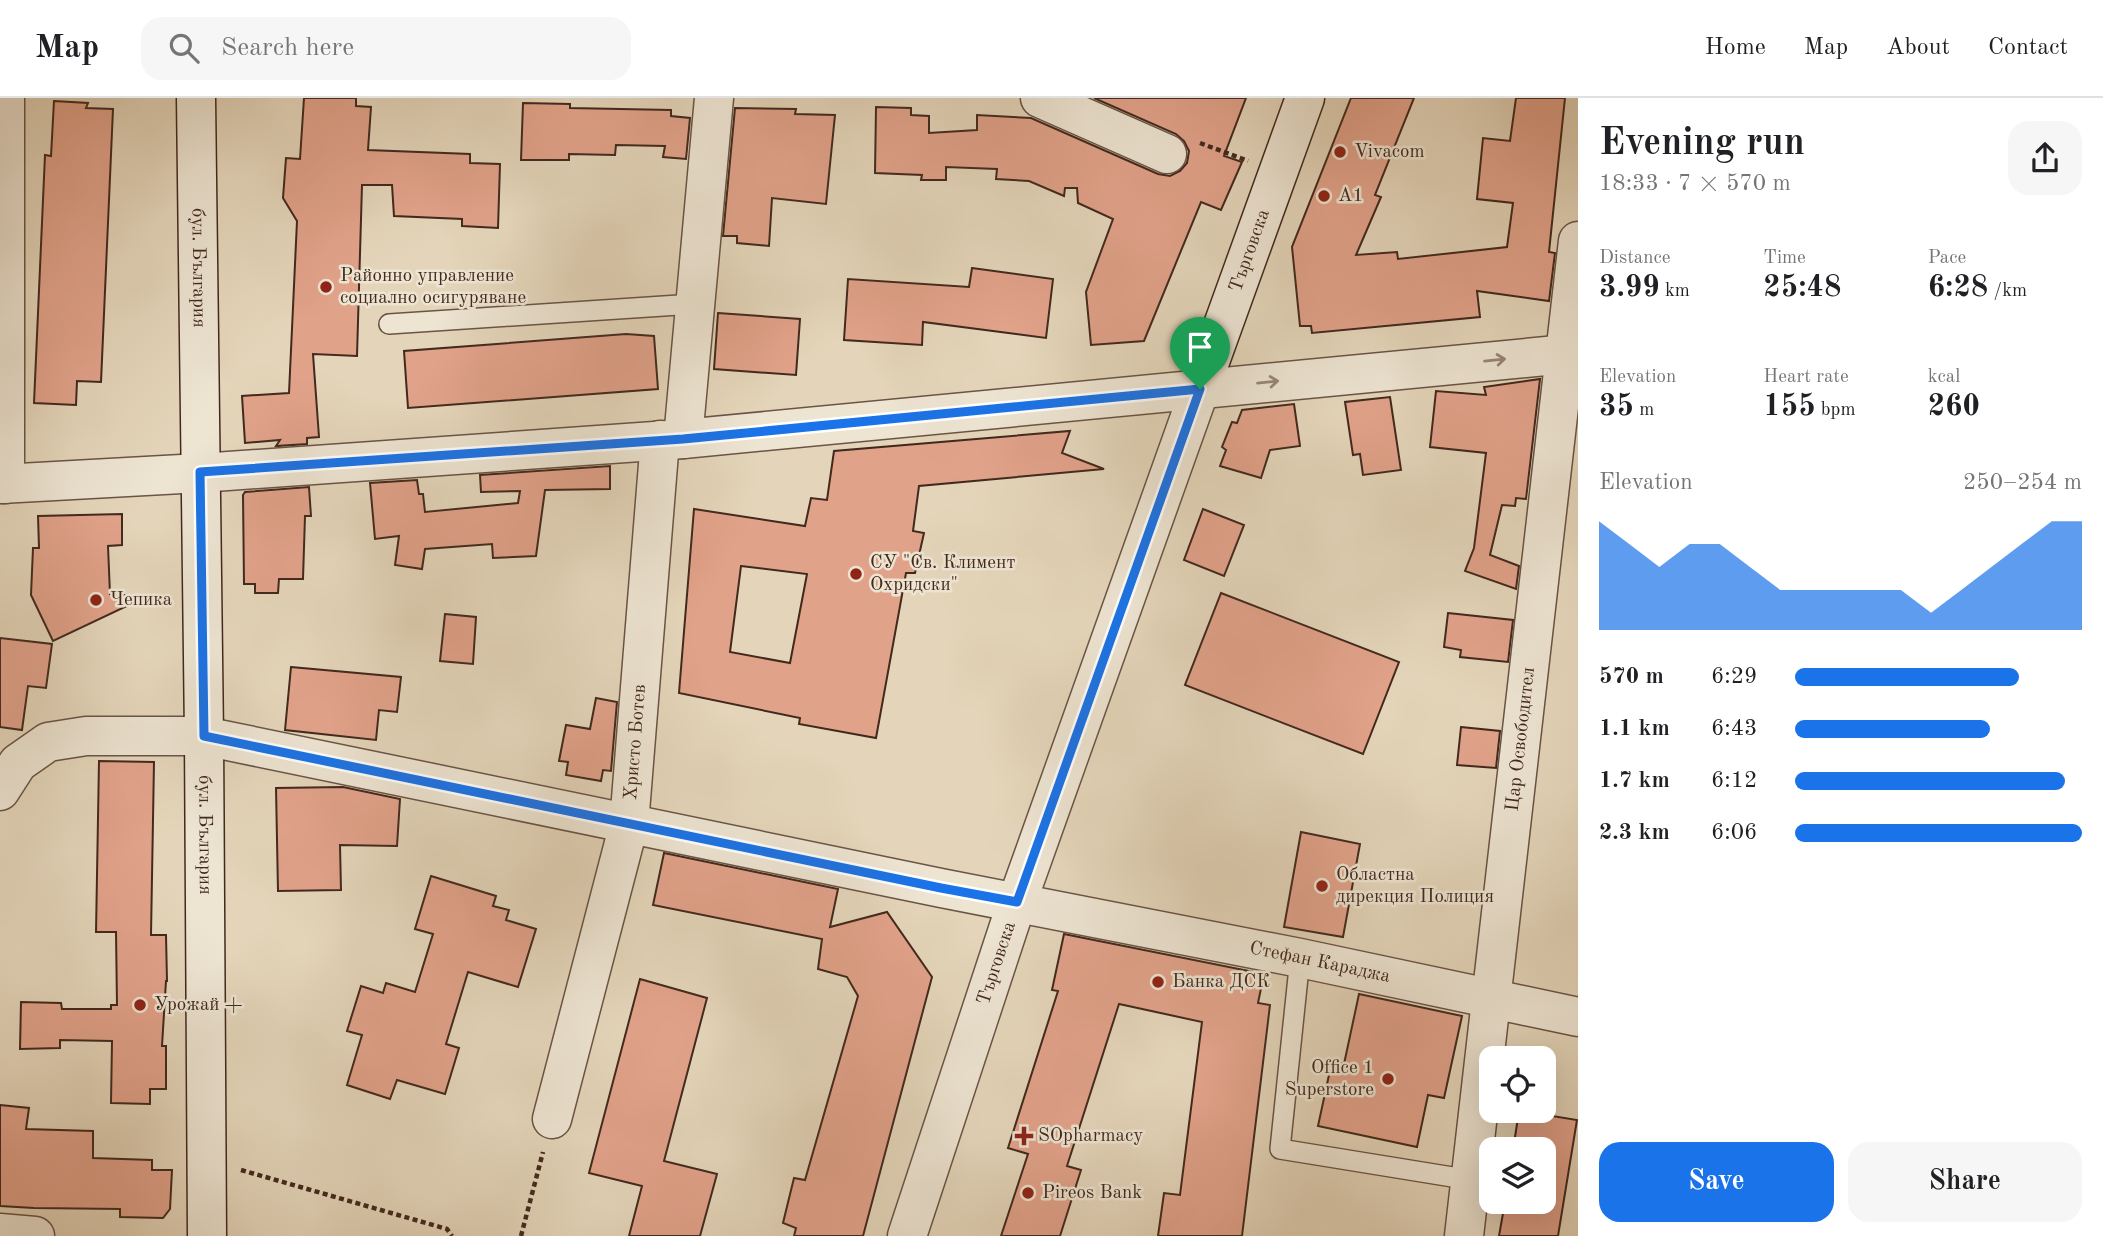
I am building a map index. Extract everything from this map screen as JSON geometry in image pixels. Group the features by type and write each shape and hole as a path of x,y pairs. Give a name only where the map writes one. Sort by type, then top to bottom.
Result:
{"street":[{"path":"5,98 2,484 671,439 1571,353"},
{"name":"бул. България","path":"196,98 204,736 206,1236"},
{"name":"Христо Ботев","path":"552,1119 629,824 671,439 694,304 713,98"},
{"path":"1040,98 1167,154"},
{"name":"Търговска","path":"907,1236 1017,902 1305,98"},
{"name":"Цар Освободител","path":"1464,1236 1571,353 1578,241"},
{"path":"0,791 18,763 48,742 86,736 204,736 629,824"},
{"name":"Стефан Караджа","path":"629,824 1300,958 1578,1017"},
{"path":"0,1233 35,1236"}],"lane":[{"path":"389,324 694,304"},
{"path":"1300,958 1280,1149 1471,1180"}],"path":[{"path":"1167,154 1200,143 1278,173"},
{"path":"521,1236 552,1119"},
{"path":"234,1168 447,1229 452,1236"}],"building":[{"path":"304,98 356,98 356,106 371,107 368,150 470,154 470,163 500,164 498,228 462,226 462,219 394,216 392,185 362,185 357,356 313,354 319,437 307,438 307,444 276,446 280,440 245,443 242,396 289,393 297,221 283,198 286,158 300,159"},
{"path":"1094,98 1246,98 1224,156 1242,162 1221,210 1201,202 1144,341 1091,345 1086,292 1113,219 1078,203 1077,188 1065,188 1064,196 1029,181 996,179 997,169 946,167 946,180 921,180 922,175 875,173 876,107 911,108 911,115 929,116 929,133 977,130 977,115 1031,118 1158,174 1170,176 1180,171 1187,163 1189,151 1184,141 1176,134"},
{"path":"1351,98 1414,98 1375,195 1381,197 1356,255 1397,252 1398,259 1507,247 1513,203 1477,199 1483,138 1510,141 1516,98 1565,98 1549,252 1555,253 1549,301 1477,291 1480,317 1312,333 1311,326 1300,326 1292,247"},
{"path":"54,101 88,103 86,108 113,109 101,382 77,381 76,405 34,403 45,155 51,156"},
{"path":"523,103 570,104 570,108 671,110 671,116 690,118 686,159 663,157 665,146 616,145 615,155 569,154 569,160 521,160"},
{"path":"735,108 796,109 795,114 835,115 826,204 772,198 769,246 737,243 737,236 723,236"},
{"path":"972,268 1053,279 1046,338 923,322 922,345 844,340 848,279 969,287"},
{"path":"718,313 800,319 796,375 714,369"},
{"path":"626,334 654,336 658,389 408,408 404,351"},
{"path":"1540,379 1526,499 1516,498 1515,506 1502,505 1490,555 1519,566 1516,589 1465,571 1474,548 1486,453 1430,447 1436,391 1486,395 1484,387"},
{"path":"1390,397 1401,470 1363,475 1360,454 1353,455 1345,402"},
{"path":"1294,404 1300,446 1270,450 1261,478 1220,466 1226,450 1222,447 1232,422 1237,423 1242,410"},
{"path":"1070,431 1062,453 1104,469 919,486 913,531 924,533 915,573 906,573 876,738 799,724 800,718 679,693 694,509 805,526 811,498 827,500 834,451","holes":["741,566 807,574 790,663 730,652"]},
{"path":"610,466 610,489 545,490 536,556 493,558 492,544 425,549 422,569 395,565 399,536 375,539 370,483 417,480 419,494 423,494 425,512 518,503 520,491 481,492 480,475"},
{"path":"309,487 311,516 305,516 303,579 279,579 278,593 255,593 255,584 244,584 243,495 245,492"},
{"path":"1203,509 1244,525 1224,576 1184,560"},
{"path":"122,514 122,545 108,546 110,594 146,597 53,641 31,595 33,548 39,548 38,516"},
{"path":"1221,593 1399,662 1363,754 1185,685"},
{"path":"1448,613 1513,620 1508,662 1460,657 1461,650 1444,647"},
{"path":"445,614 476,617 473,664 440,661"},
{"path":"0,638 52,644 46,688 28,686 22,730 0,727"},
{"path":"291,667 401,677 397,712 379,710 376,740 285,730"},
{"path":"596,698 617,702 611,771 603,770 601,781 566,775 568,762 559,761 566,725 590,729"},
{"path":"1461,727 1500,731 1496,768 1457,765"},
{"path":"99,761 154,762 151,935 166,935 167,981 162,1046 166,1046 166,1089 150,1089 150,1104 111,1103 112,1041 60,1040 60,1048 20,1049 21,1002 61,1003 62,1009 111,1009 111,1005 117,1005 116,932 96,932"},
{"path":"343,787 400,799 397,846 340,845 341,890 278,891 276,788"},
{"name":"Областна дирекция Полиция","path":"1301,832 1360,844 1343,937 1284,927"},
{"path":"664,853 838,889 830,927 887,912 932,977 863,1236 794,1236 796,1228 783,1223 794,1178 805,1180 858,996 847,977 818,969 822,939 653,905"},
{"path":"431,876 496,896 493,906 509,910 506,920 536,929 518,987 468,972 446,1044 459,1048 445,1094 397,1080 390,1099 347,1085 362,1035 347,1031 361,986 383,993 386,983 415,992 433,934 415,929"},
{"path":"1064,934 1264,974 1258,1003 1270,1005 1242,1236 1158,1236 1164,1193 1180,1195 1202,1022 1119,1004 1067,1166 1081,1170 1060,1236 1001,1236 1028,1154 1008,1148 1058,991 1052,990"},
{"path":"640,979 707,998 664,1161 717,1174 700,1236 629,1236 642,1186 589,1173"},
{"name":"Office 1 Superstore","path":"1359,994 1462,1016 1444,1098 1428,1095 1417,1147 1318,1126 1332,1061 1344,1064"},
{"path":"0,1105 29,1108 26,1129 93,1131 93,1158 152,1160 152,1170 172,1170 170,1209 163,1218 120,1217 120,1209 0,1206"},
{"path":"1556,1117 1577,1120 1558,1236 1499,1236 1503,1214 1556,1214 1556,1137 1515,1137 1517,1123 1556,1123"}],"place":[{"name":"Vivacom","path":"1340,152"},
{"name":"A1","path":"1324,196"},
{"name":"Районно управление социално осигуряване","path":"326,287"},
{"name":"СУ \"Св. Климент Охридски\"","path":"856,574"},
{"name":"Чепика","path":"96,600"},
{"name":"Областна дирекция Полиция","path":"1322,886"},
{"name":"Банка ДСК","path":"1158,982"},
{"name":"Урожай +","path":"140,1005"},
{"name":"Office 1 Superstore","path":"1388,1079"},
{"name":"SOpharmacy","path":"1024,1136"},
{"name":"Pireos Bank","path":"1028,1193"}],"route":[{"path":"1200,389 1017,902 204,736 200,472 683,439 1200,389"}]}
